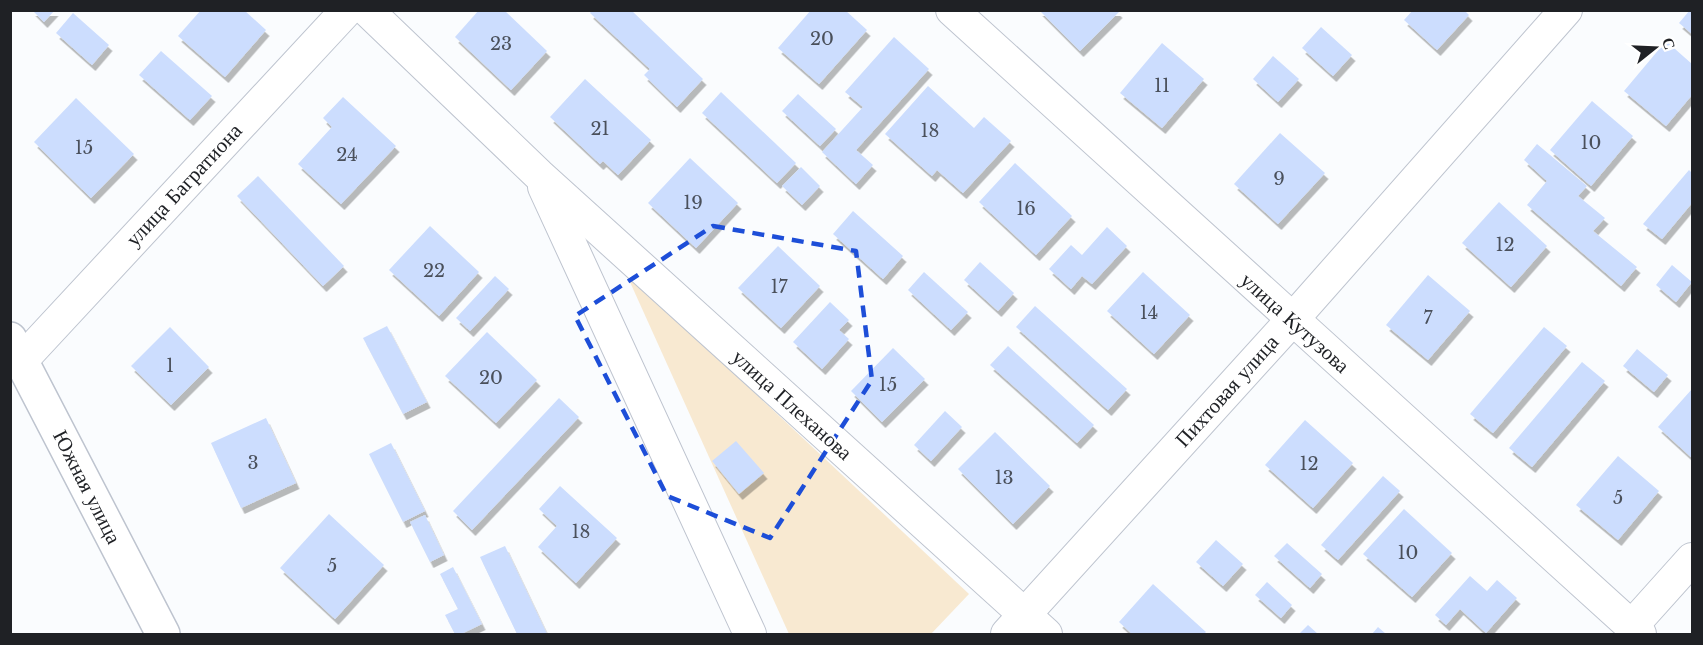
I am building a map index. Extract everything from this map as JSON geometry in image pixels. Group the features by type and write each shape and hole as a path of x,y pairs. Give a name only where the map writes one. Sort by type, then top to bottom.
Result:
{"street":[{"name":"улица Багратиона","path":"16,350 346,10"},
{"name":"улица Плеханова","path":"367,10 539,175 1026,628"},
{"name":"улица Кутузова","path":"952,10 1636,631"},
{"name":"Пихтовая улица","path":"1026,628 1292,320 1566,10"},
{"name":"улица Плеханова","path":"539,175 750,634"},
{"name":"Южная улица","path":"16,350 163,634"},
{"path":"1636,631 1692,560"}],"highlighted area":[{"path":"713,226 856,251 872,380 770,538 667,496 575,316"}],"shaded area":[{"path":"625,271 969,594 931,634 789,634"}],"building":[{"path":"32,10 55,10 44,22"},
{"path":"201,10 244,10 266,30 225,77 178,36"},
{"path":"479,10 504,10 547,51 511,90 455,37"},
{"path":"592,10 631,10 703,79 677,107 644,75 650,69 590,13"},
{"path":"811,10 845,10 867,30 819,84 778,48"},
{"path":"1039,10 1117,10 1119,12 1080,51"},
{"path":"1413,10 1464,10 1469,15 1437,50 1404,20"},
{"path":"1692,10 1692,34 1679,23"},
{"path":"73,13 109,45 92,65 56,33"},
{"path":"1321,27 1352,55 1333,76 1302,48"},
{"path":"894,37 929,69 856,150 873,165 856,184 822,152 863,107 845,92"},
{"path":"1666,41 1692,64 1692,95 1666,126 1624,91"},
{"path":"1162,43 1204,79 1162,128 1120,93"},
{"path":"161,51 212,96 190,120 139,75"},
{"path":"1273,56 1299,79 1278,102 1253,79"},
{"path":"585,79 651,140 618,175 603,161 600,164 550,117"},
{"path":"928,86 974,128 984,117 1011,141 963,193 937,170 932,176 885,134"},
{"path":"721,92 796,163 777,183 702,113"},
{"path":"798,94 836,129 820,146 782,111"},
{"path":"343,97 396,146 341,204 298,164 332,127 323,118"},
{"path":"76,98 134,154 91,198 34,142"},
{"path":"1592,101 1633,136 1591,186 1550,150"},
{"path":"1280,133 1325,173 1278,224 1234,184"},
{"path":"1537,144 1587,186 1578,196 1605,218 1593,231 1637,267 1621,286 1527,205 1547,181 1524,160"},
{"path":"690,158 738,203 696,248 648,203"},
{"path":"1015,163 1072,216 1036,255 979,202"},
{"path":"801,167 820,186 802,205 782,186"},
{"path":"1689,170 1692,173 1692,203 1662,239 1643,224"},
{"path":"258,176 344,266 323,286 237,196"},
{"path":"1499,202 1547,246 1511,287 1462,243"},
{"path":"853,211 903,256 883,279 833,234"},
{"path":"430,226 479,272 439,316 389,270"},
{"path":"1107,227 1127,246 1092,284 1082,276 1071,289 1049,269 1071,245 1082,255"},
{"path":"778,246 820,286 781,328 738,288"},
{"path":"980,262 1014,293 998,311 964,280"},
{"path":"1672,265 1692,282 1676,302 1656,285"},
{"path":"924,272 968,312 951,330 908,290"},
{"path":"1143,272 1190,315 1154,354 1107,311"},
{"path":"1428,275 1470,311 1428,360 1386,325"},
{"path":"495,276 509,289 470,331 456,318"},
{"path":"830,302 849,320 839,330 849,339 822,369 793,342"},
{"path":"1035,306 1127,389 1108,410 1016,327"},
{"path":"387,326 427,402 403,414 363,338"},
{"path":"170,327 209,367 171,405 131,366"},
{"path":"1544,327 1567,346 1493,433 1470,414"},
{"path":"487,332 537,380 496,423 445,376"},
{"path":"1008,346 1094,425 1077,443 990,365"},
{"path":"893,348 925,379 882,422 851,391"},
{"path":"1637,349 1668,375 1654,392 1623,366"},
{"path":"1582,362 1605,381 1532,467 1509,448"},
{"path":"1692,389 1692,458 1658,427"},
{"path":"559,398 579,417 472,530 453,511"},
{"path":"945,411 962,427 931,461 914,445"},
{"path":"266,418 296,483 241,508 211,443"},
{"path":"1305,420 1353,463 1313,508 1265,465"},
{"path":"995,432 1050,486 1013,524 958,469"},
{"path":"736,441 764,473 739,494 712,461"},
{"path":"391,443 425,511 403,522 369,454"},
{"path":"1618,456 1659,491 1618,540 1576,505"},
{"path":"1383,476 1400,491 1338,560 1321,545"},
{"path":"560,486 617,538 576,583 538,547 557,526 539,509"},
{"path":"1404,509 1452,553 1412,597 1363,554"},
{"path":"329,514 384,565 335,619 280,568"},
{"path":"425,515 444,555 430,562 410,522"},
{"path":"1216,540 1243,564 1223,586 1196,562"},
{"path":"1287,543 1322,574 1310,588 1274,556"},
{"path":"505,546 547,634 517,634 480,557"},
{"path":"453,567 482,624 461,634 455,634 445,615 458,609 440,574"},
{"path":"1470,576 1487,591 1497,580 1517,598 1486,633 1460,609 1446,625 1435,615"},
{"path":"1267,582 1292,605 1281,618 1255,595"},
{"path":"1153,584 1206,632 1204,634 1132,634 1119,622"},
{"path":"1308,625 1318,634 1299,634"},
{"path":"1378,627 1386,634 1372,634"}]}
